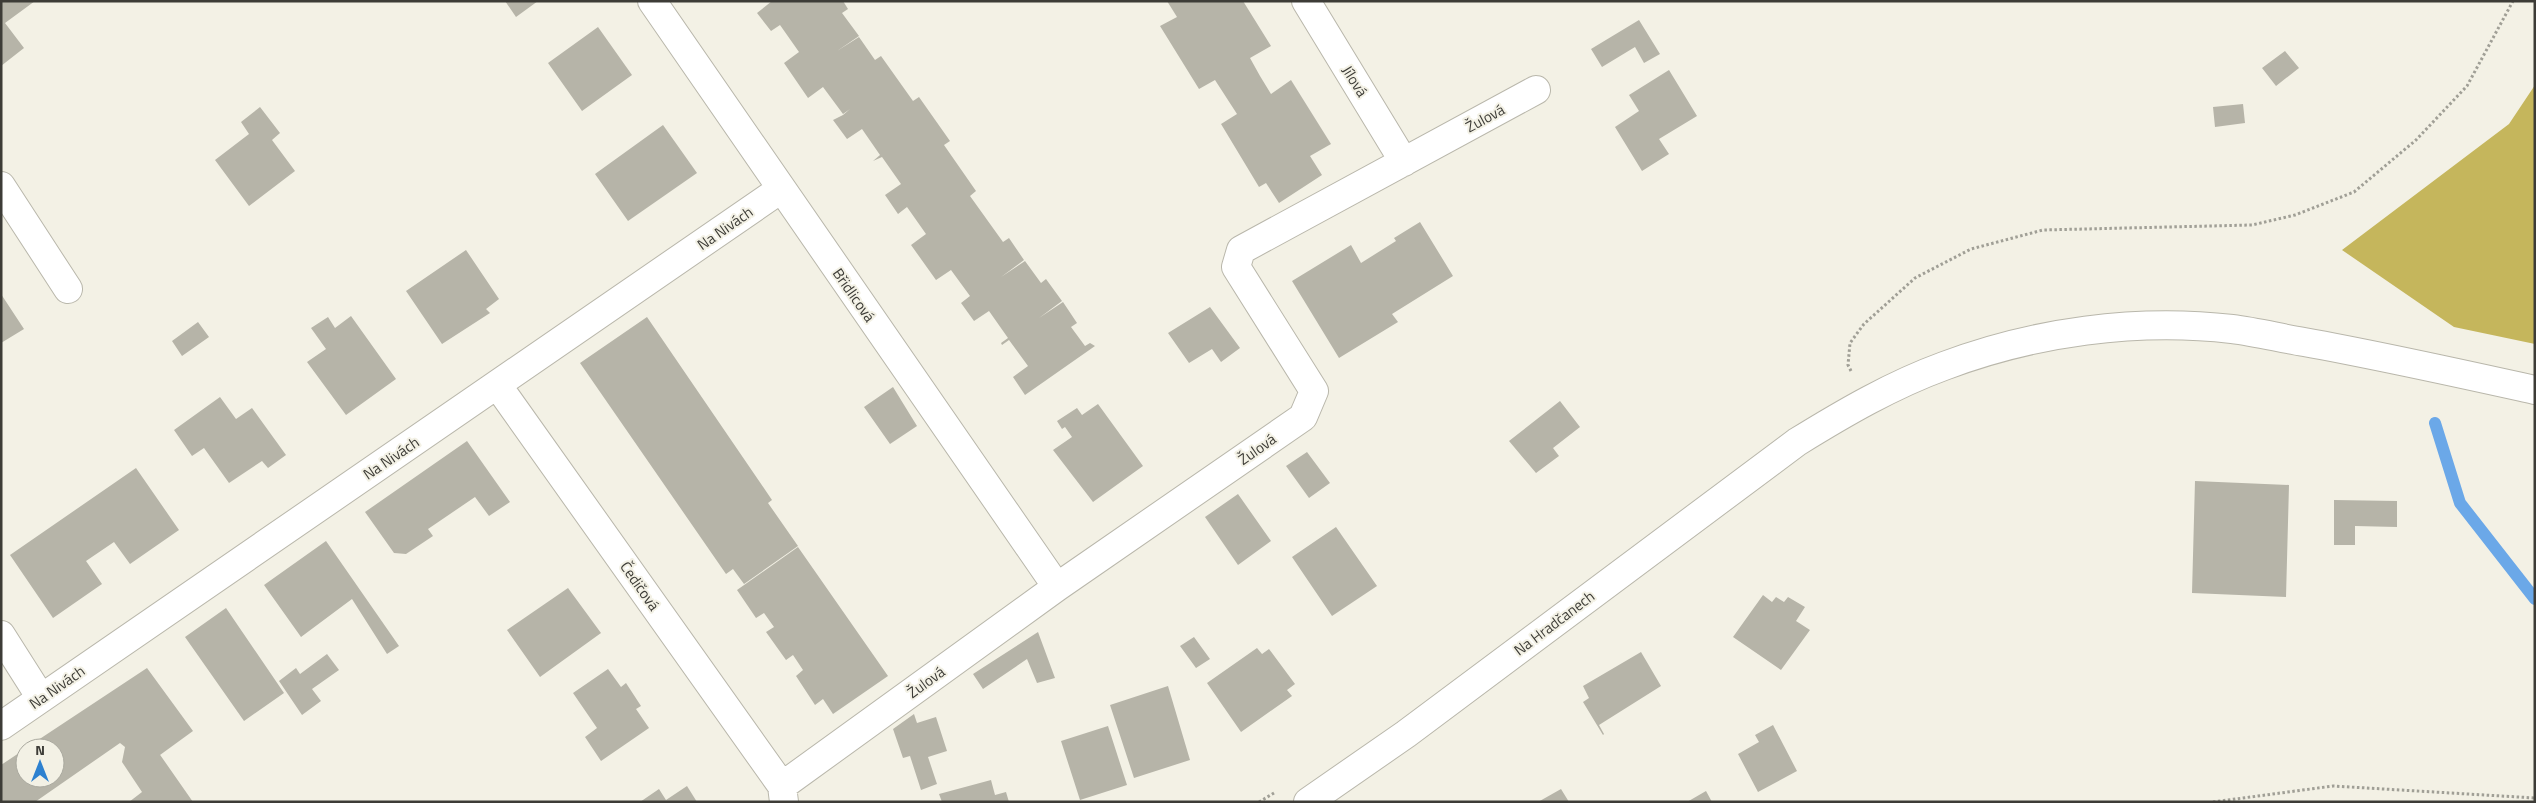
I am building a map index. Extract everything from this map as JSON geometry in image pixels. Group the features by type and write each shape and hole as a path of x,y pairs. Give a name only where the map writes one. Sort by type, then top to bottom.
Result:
{"street":[{"name":"Břidlicová","path":"652,1 1058,587"},
{"name":"Jílová","path":"1306,1 1404,162"},
{"name":"Žulová","path":"783,794 1058,587 1303,417 1314,391 1236,267 1241,250 1536,90"},
{"path":"1,186 68,290"},
{"name":"Na Nivách","path":"1,726 498,386 781,189"},
{"name":"Na Hradčanech","path":"1308,802 1414,728 1797,442 1866,400 1944,366 2016,343 2081,331 2149,326 2232,329 2366,353 2535,390"},
{"name":"Čedičová","path":"498,386 783,794"},
{"path":"1,635 41,698"}],"path":[{"path":"1866,400 1848,365 1850,343 1864,324 1915,278 1971,249 2043,230 2252,225 2295,215 2354,192 2416,140 2467,86 2513,1"},
{"path":"2213,802 2333,786 2535,798"}],"shaded area":[{"path":"2535,85 2535,344 2454,327 2342,250 2509,124"}],"building":[{"path":"1,1 35,1 5,23 24,48 1,66"},
{"path":"505,1 538,1 516,17"},
{"path":"772,1 843,1 848,9 842,13 859,36 837,51 859,37 875,60 881,56 913,101 919,97 950,141 944,145 976,191 970,196 1003,242 1009,238 1024,260 1001,277 1025,261 1041,283 1046,279 1062,301 1039,318 1063,302 1077,323 1071,327 1085,346 1090,343 1095,346 1025,395 1013,377 1028,366 1009,340 1002,345 1001,343 1008,338 989,311 974,321 961,303 970,296 951,270 936,280 911,245 926,234 907,207 898,214 885,195 901,184 882,157 873,161 880,155 862,129 847,139 833,120 843,115 850,109 843,114 823,87 808,98 784,63 799,52 780,25 771,31 757,13"},
{"path":"1167,1 1243,1 1271,46 1250,58 1271,94 1291,80 1331,144 1310,156 1322,175 1279,203 1266,183 1259,187 1221,124 1237,114 1215,80 1199,89 1160,26 1177,17"},
{"path":"1639,20 1660,54 1644,63 1635,47 1602,67 1591,49"},
{"path":"598,27 632,75 582,111 548,63"},
{"path":"2285,51 2299,68 2276,86 2262,68"},
{"path":"1669,70 1697,116 1659,139 1669,154 1642,171 1615,127 1639,111 1629,95"},
{"path":"2243,104 2245,123 2215,127 2213,107"},
{"path":"260,107 280,133 272,140 295,171 249,206 215,160 249,134 241,122"},
{"path":"663,125 697,173 628,221 595,174"},
{"path":"1420,222 1453,276 1392,314 1398,322 1339,358 1292,281 1351,245 1361,263 1396,241 1394,238"},
{"path":"466,250 499,299 486,309 490,313 442,344 406,291"},
{"path":"1,294 24,329 1,343"},
{"path":"1210,307 1240,348 1221,362 1212,349 1189,363 1168,333"},
{"path":"351,316 396,379 346,415 307,362 326,349 311,328 328,317 335,328"},
{"path":"647,317 772,500 768,503 798,546 744,584 733,569 726,574 580,363"},
{"path":"198,322 209,337 182,356 172,341"},
{"path":"893,387 917,426 890,444 864,407"},
{"path":"220,397 236,419 252,408 286,455 268,468 262,461 229,483 204,448 192,456 174,430"},
{"path":"1560,401 1580,427 1553,448 1559,456 1536,473 1509,441"},
{"path":"1098,404 1143,466 1093,502 1053,450 1072,437 1065,427 1062,429 1057,421 1077,408 1082,415"},
{"path":"467,441 510,502 489,516 475,497 428,529 433,536 406,554 394,553 365,512"},
{"path":"1307,452 1330,483 1309,498 1286,466"},
{"path":"136,468 179,530 130,564 114,542 86,561 102,584 53,618 10,555"},
{"path":"2195,481 2289,485 2286,597 2192,593"},
{"path":"1238,494 1271,541 1238,565 1205,517"},
{"path":"2334,500 2397,501 2397,527 2355,526 2355,545 2334,545"},
{"path":"1336,527 1377,586 1332,616 1292,557"},
{"path":"326,541 399,646 387,654 352,599 301,637 264,585"},
{"path":"798,547 888,676 833,714 823,699 815,705 796,676 803,670 793,655 786,660 766,632 774,627 764,613 756,618 737,590"},
{"path":"568,588 601,633 540,677 507,630"},
{"path":"1763,595 1772,602 1776,597 1784,602 1788,597 1805,607 1796,621 1810,630 1781,670 1733,637"},
{"path":"226,608 284,693 244,721 185,637"},
{"path":"1038,632 1055,678 1037,683 1027,659 983,689 973,674"},
{"path":"1194,637 1210,659 1196,668 1180,646"},
{"path":"1257,648 1262,654 1269,649 1295,684 1287,690 1292,696 1241,732 1207,683"},
{"path":"1641,652 1661,686 1599,725 1603,735 1583,702 1589,698 1583,686"},
{"path":"327,654 339,670 312,689 321,701 302,715 279,681 296,668 300,674"},
{"path":"147,668 193,731 160,755 193,802 129,802 142,792 122,762 125,747 120,743 65,781 65,738 41,738"},
{"path":"608,669 621,687 626,683 641,706 636,709 649,728 601,761 585,737 597,728 573,693"},
{"path":"1168,686 1190,760 1134,778 1110,705"},
{"path":"914,714 917,723 936,717 947,751 928,757 937,784 921,790 910,756 903,758 893,729"},
{"path":"1773,725 1797,771 1758,792 1738,754 1759,742 1755,735"},
{"path":"1108,726 1127,785 1080,800 1061,741"},
{"path":"15,756 15,788 55,788 35,802 1,802 1,765"},
{"path":"991,780 995,795 1006,792 1009,802 942,802 939,794"},
{"path":"687,786 697,802 640,802 659,789 666,800"},
{"path":"1561,789 1569,802 1538,802"},
{"path":"1706,791 1712,802 1687,802"}],"waterway":[{"path":"2435,423 2460,503 2535,599"}]}
